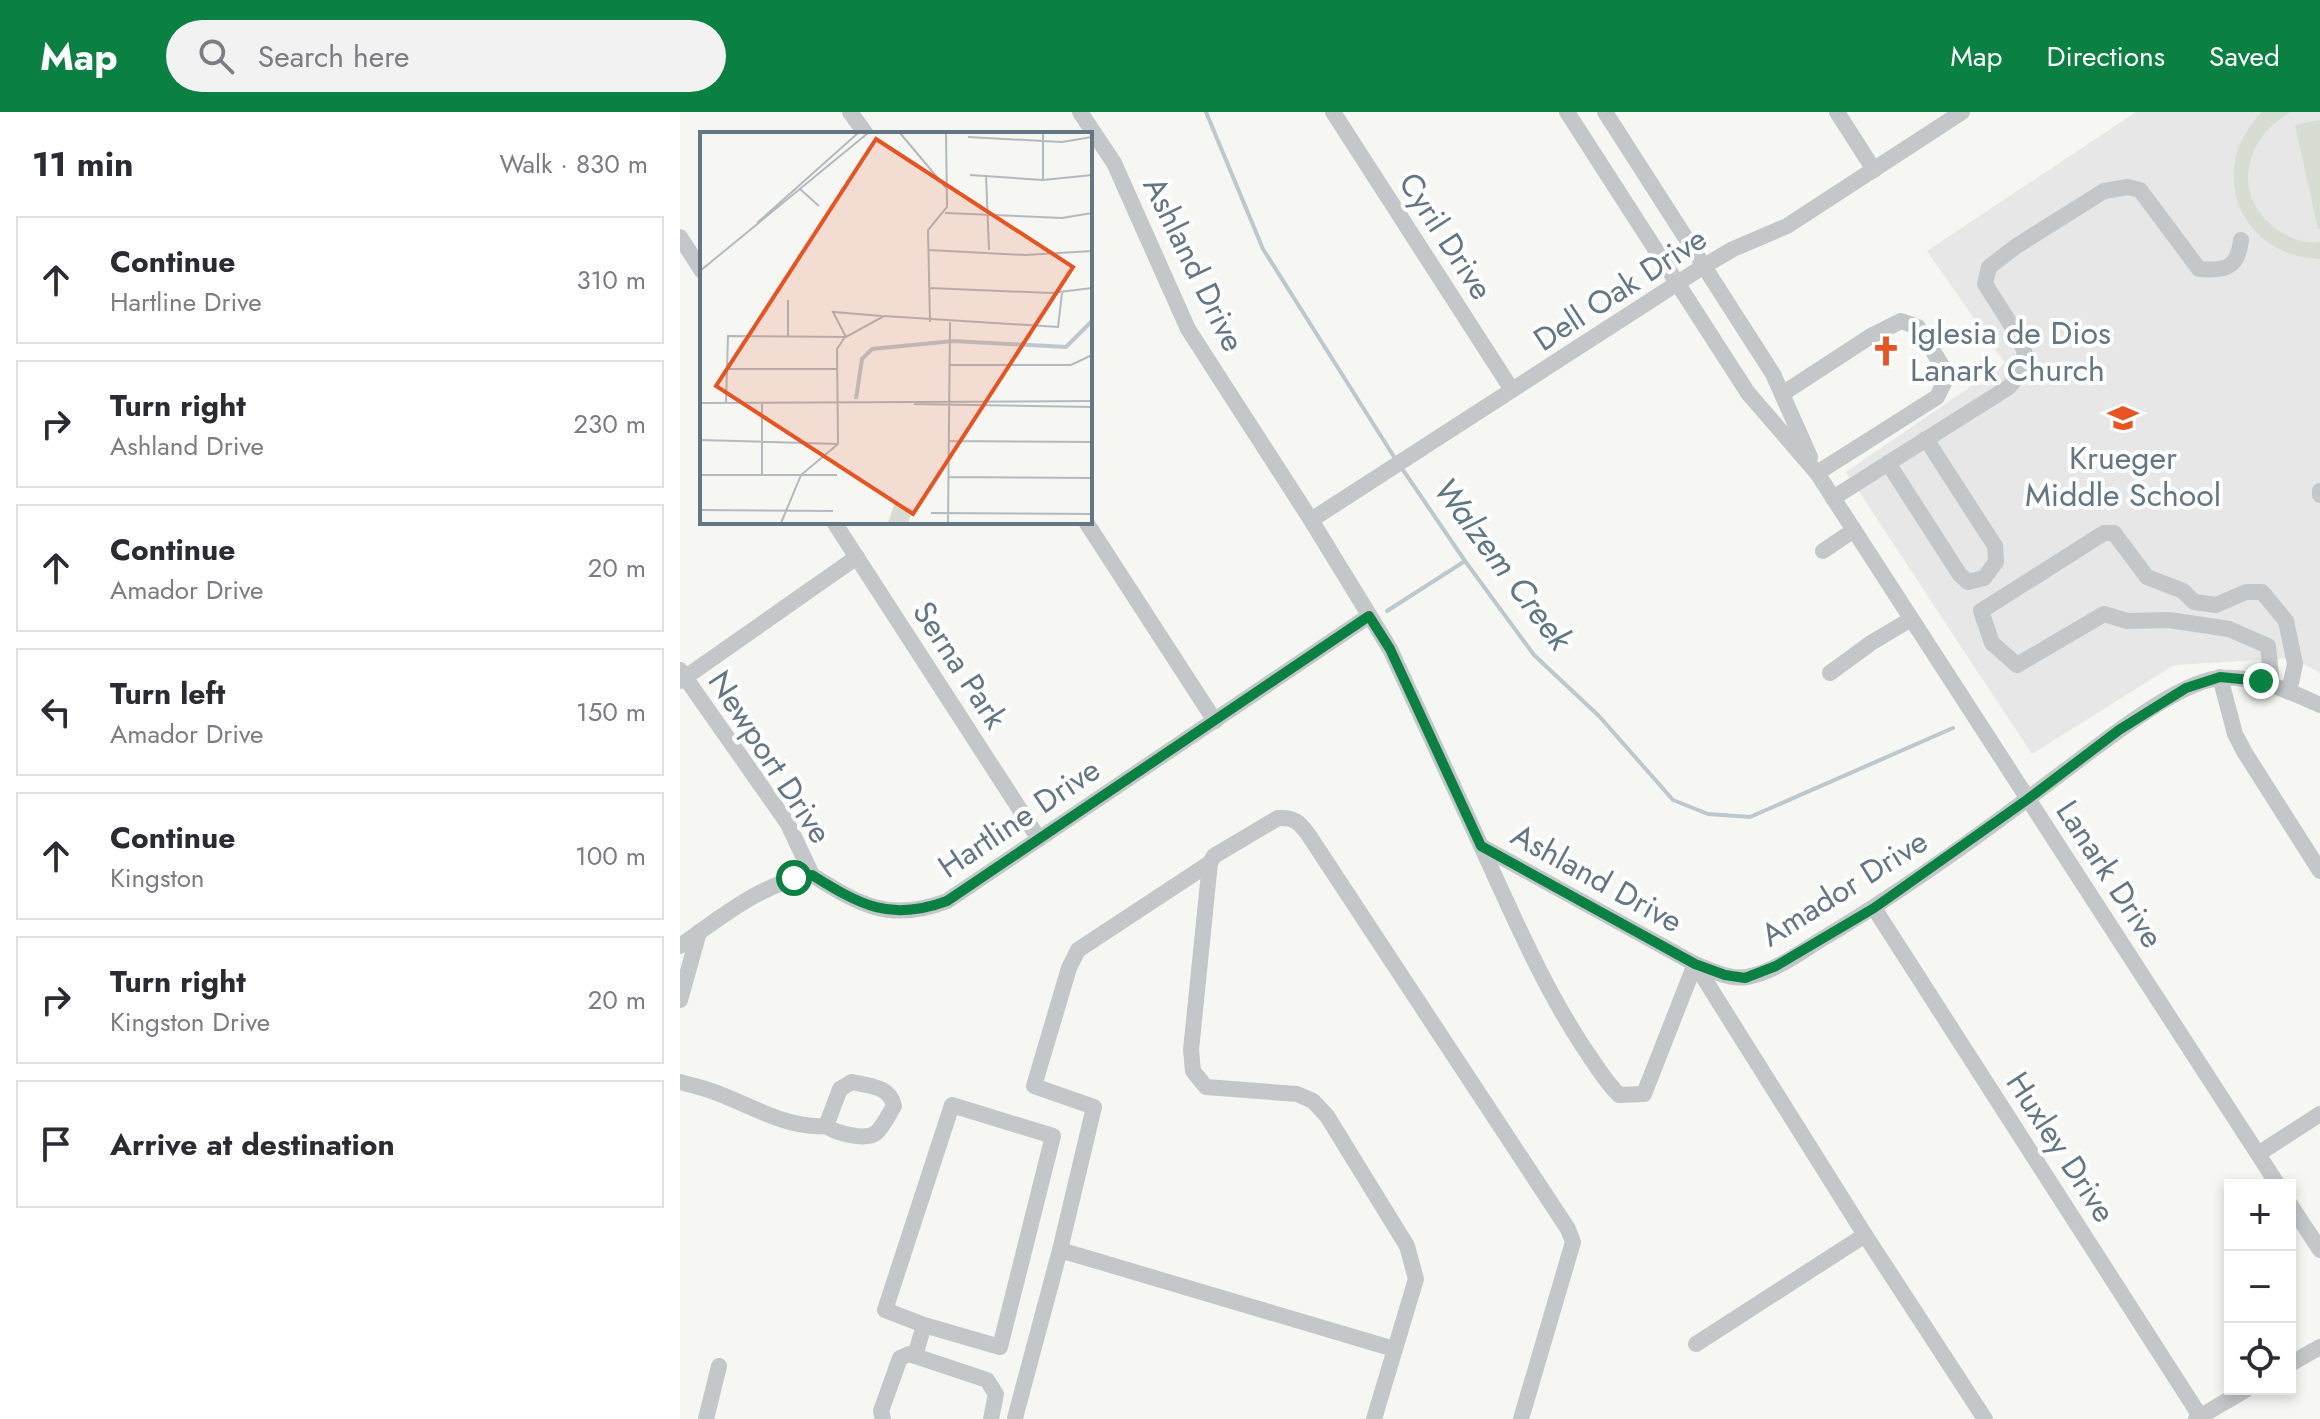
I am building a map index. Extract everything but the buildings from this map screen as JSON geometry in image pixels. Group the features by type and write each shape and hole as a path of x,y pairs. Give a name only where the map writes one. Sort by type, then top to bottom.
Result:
{"street":[{"path":"850,112 865,132"},
{"name":"Ashland Drive","path":"1080,112 1114,163 1188,329 1390,649 1481,846 1695,964 1985,1419"},
{"name":"Cyril Drive","path":"1333,112 1512,390"},
{"name":"Lanark Drive","path":"1567,112 1748,393 1817,473 2274,1179"},
{"name":"Lanark Drive","path":"1605,112 1773,374 1817,473"},
{"path":"1837,112 1874,170"},
{"name":"Dell Oak Drive","path":"1311,520 1704,266 1733,249 1787,226 1957,113"},
{"path":"1833,498 2009,387 2028,363 2020,339 1985,284 1989,267 2028,239 2104,191 2128,187 2140,190 2199,269 2228,267 2240,253 2241,240"},
{"path":"680,237 700,268"},
{"path":"1782,394 1871,336 1901,321 1918,327 1944,369 1946,379 1937,397 1817,473"},
{"path":"1888,463 1960,575 1968,582 1984,578 1996,562 1995,546 1926,439"},
{"name":"Serna Park","path":"835,524 1039,839"},
{"path":"1087,524 1215,721"},
{"path":"1823,551 1854,530"},
{"path":"2272,685 2268,646 2229,629 2169,620 2127,621 2104,614 2017,665 1992,643 1981,611 2104,533 2114,533 2147,577 2183,591 2194,602 2216,605 2246,592 2262,592 2286,621 2295,664 2289,692"},
{"path":"682,676 857,557"},
{"name":"Hartline Drive","path":"812,875 854,901 885,911 906,912 947,901 1369,616"},
{"path":"1830,673 1911,619"},
{"name":"Newport Drive","path":"682,676 788,824 812,875"},
{"path":"2320,705 2261,681 2220,677 2235,734 2320,871"},
{"name":"Amador Drive","path":"1695,964 1725,975 1745,978 1776,966 1874,908 2119,730 2186,688 2220,677"},
{"path":"1374,1419 1416,1279 1407,1246 1327,1116 1313,1101 1297,1094 1206,1087 1193,1071 1191,1050 1210,863 1214,856 1278,818 1289,817 1298,821 1568,1229 1573,1242 1521,1419"},
{"path":"1481,846 1541,974 1571,1027 1619,1095 1644,1094 1695,964"},
{"path":"1015,1418 1094,1107 1034,1086 1069,968 1078,950 1210,863"},
{"path":"680,946 779,883 812,875"},
{"name":"Huxley Drive","path":"1874,908 2198,1418"},
{"path":"680,1000 699,932"},
{"path":"680,1082 811,1127 826,1126"},
{"path":"952,1105 1053,1136 1000,1347 924,1325 885,1310 952,1105"},
{"path":"2258,1154 2320,1114"},
{"path":"2296,1213 2320,1250"},
{"path":"1696,1344 1865,1235"},
{"path":"1060,1250 1394,1349"},
{"path":"915,1356 924,1325"},
{"path":"2296,1361 2320,1347"},
{"path":"883,1419 881,1411 900,1358 909,1354 987,1380 996,1394 991,1419"},
{"path":"706,1419 719,1366"},
{"path":"2198,1418 2237,1395"}],"shaded area":[{"name":"Krueger Middle School","path":"2136,112 2320,112 2320,673 2293,658 2174,665 2032,754 1846,472 2005,363 1927,251"},
{"path":"2262,112 2291,112 2262,136 2254,152 2249,168 2253,201 2278,230 2303,241 2320,242 2320,259 2292,254 2269,243 2251,226 2239,206 2234,183 2236,159 2245,135"},
{"path":"2320,120 2320,229 2318,229 2295,125"}],"waterway":[{"name":"Walzem Creek","path":"1206,112 1263,249 1396,460"},
{"name":"Walzem Creek","path":"1401,467 1534,655 1599,716 1673,800 1708,814 1750,817 1953,728"},
{"path":"1387,611 1465,561"}],"place":[{"name":"Iglesia de Dios Lanark Church","path":"1886,351"},
{"name":"Krueger Middle School","path":"2123,418"}],"route":[{"path":"794,878 812,875 854,901 885,911 906,912 947,901 1369,616 1390,649 1481,846 1695,964 1725,975 1745,978 1776,966 1874,908 2119,730 2186,688 2220,677 2261,681"}]}
